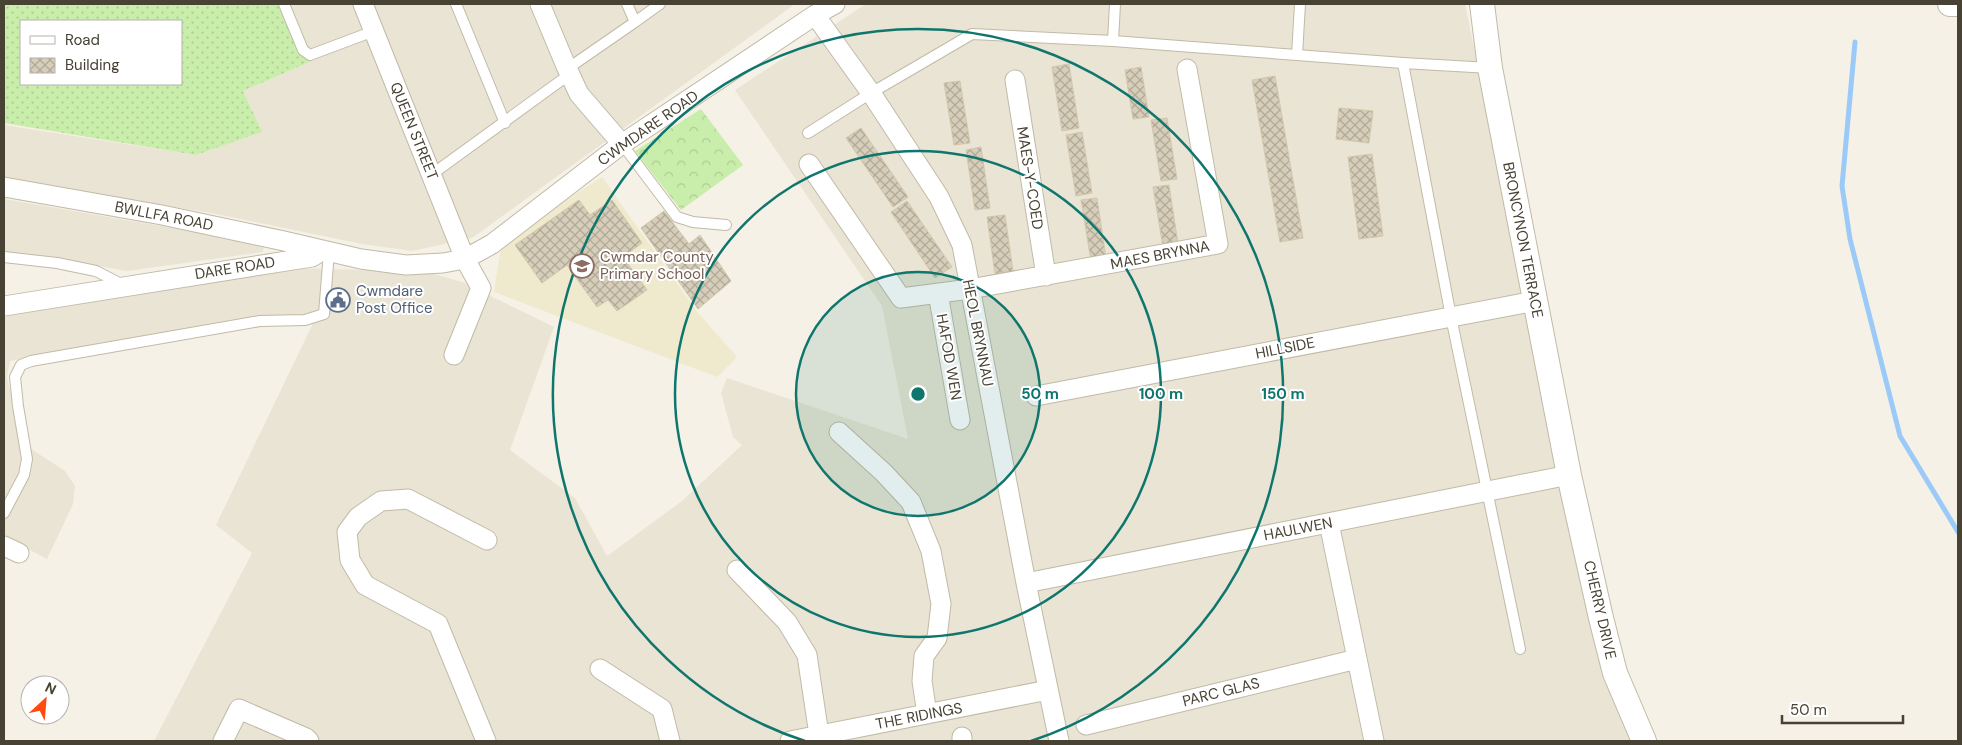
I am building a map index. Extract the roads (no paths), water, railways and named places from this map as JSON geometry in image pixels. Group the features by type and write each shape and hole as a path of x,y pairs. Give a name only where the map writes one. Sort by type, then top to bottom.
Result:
{"street":[{"name":"QUEEN STREET","path":"363,4 465,259 481,288 454,354"},
{"path":"540,4 568,72 580,94 622,144"},
{"name":"BRONCYNON TERRACE","path":"1482,4 1490,68 1569,475"},
{"path":"1950,4 1958,4"},
{"name":"HEOL BRYNNAU","path":"825,8 871,93 939,197 962,244 1026,583 1059,741"},
{"name":"CWMDARE ROAD","path":"465,259 492,244 622,144 825,8"},
{"name":"MAES BRYNNA","path":"1046,276 1218,244 1187,69"},
{"name":"MAES-Y-COED","path":"1014,80 1046,276"},
{"path":"809,164 901,298 1046,276"},
{"name":"BWLLFA ROAD","path":"4,187 162,215 326,251"},
{"path":"326,251 361,259 406,265 443,263 465,259"},
{"name":"DARE ROAD","path":"4,306 312,256 326,251"},
{"name":"HAFOD WEN","path":"938,293 960,420"},
{"name":"HILLSIDE","path":"1036,396 1535,301"},
{"path":"839,432 884,473 911,502 931,551 941,604 937,638 924,656 922,681 927,714"},
{"name":"HAULWEN","path":"1026,583 1569,475"},
{"name":"CHERRY DRIVE","path":"1569,475 1615,673 1644,741"},
{"path":"486,741 438,624 364,585 350,560 347,532 358,516 381,500 408,499 487,540"},
{"path":"1329,523 1374,741"},
{"path":"737,570 787,622 807,655 819,735"},
{"name":"PARC GLAS","path":"1086,724 1357,659"},
{"path":"600,669 662,709 670,741"},
{"name":"THE RIDINGS","path":"790,741 1048,690"},
{"path":"223,741 239,709 309,741"}],"lane":[{"path":"284,4 303,50 310,55 374,31"},
{"path":"456,4 505,123"},
{"path":"627,4 635,22"},
{"path":"432,176 505,123 568,72 660,4"},
{"path":"1113,41 1116,4"},
{"path":"1297,55 1300,4"},
{"path":"808,133 871,93 972,34 1113,41 1490,68"},
{"path":"1403,63 1451,317 1520,649"},
{"path":"622,144 677,217 693,222 726,225"},
{"path":"4,513 24,475 27,459 15,377 21,365 31,361 260,321 305,320 324,314 326,251"},
{"path":"4,256 58,263 96,271 126,286"}],"waterway":[{"path":"1855,42 1842,186 1850,239 1900,436 1958,532"}],"place":[{"name":"Cwmdar County Primary School","path":"582,266"},
{"name":"Cwmdare Post Office","path":"338,300"}]}
